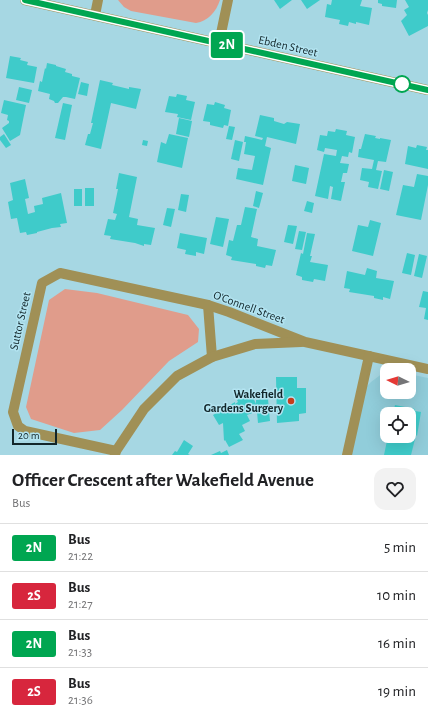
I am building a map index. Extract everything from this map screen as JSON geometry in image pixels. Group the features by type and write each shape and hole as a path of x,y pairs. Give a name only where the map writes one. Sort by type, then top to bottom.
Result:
{"street":[{"name":"Ebden Street","path":"25,0 428,90"},
{"path":"95,15 98,0"},
{"path":"218,43 228,0"},
{"name":"O'Connell Street","path":"60,273 208,306 229,312 305,342 428,369"},
{"name":"Suttor Street","path":"60,273 42,283 13,412 18,426 25,431 115,453 144,409 178,376 212,357 256,344 305,342"},
{"path":"208,306 212,357"},
{"path":"347,455 369,356"}],"shaded area":[{"path":"118,0 220,0 208,18 196,23 131,11 124,7"},
{"path":"65,289 97,293 188,315 199,329 198,342 169,361 122,410 100,430 74,433 31,419 26,407 49,300"},
{"path":"380,375 380,399 416,399 416,375 428,378 428,455 349,455 364,389"}],"building":[{"path":"274,0 292,0 280,9"},
{"path":"301,0 320,0 307,9"},
{"path":"332,0 362,0 360,6 372,8 369,25 349,22 348,26 339,24 340,20 325,17 327,4 331,5"},
{"path":"378,0 397,0 396,8 382,6 382,4 378,3"},
{"path":"405,0 428,0 428,26 409,36 401,21 407,15 404,10 409,7"},
{"path":"10,56 21,58 20,60 28,62 27,65 37,67 34,83 6,78"},
{"path":"47,63 66,69 65,72 80,78 75,99 63,97 58,103 55,103 49,99 50,94 38,91"},
{"path":"100,80 113,83 112,85 129,89 129,87 141,89 136,109 111,103 101,149 85,145 93,123 91,123"},
{"path":"81,82 89,84 87,96 78,94"},
{"path":"19,87 32,90 29,103 16,100"},
{"path":"177,94 187,96 186,100 195,102 191,120 177,117 178,114 165,112 169,96 176,97"},
{"path":"4,100 26,105 20,135 10,141 2,128 9,123 7,120 8,115 1,113"},
{"path":"215,102 225,105 224,108 231,110 228,126 224,125 223,128 210,125 210,122 203,121 207,104 214,105"},
{"path":"63,103 72,105 65,140 55,138"},
{"path":"260,115 274,118 274,121 284,124 287,122 300,124 296,144 267,137 265,146 271,148 263,185 236,179 238,168 252,170 255,156 244,154 246,142 244,142 245,136 262,140 263,138 255,136"},
{"path":"179,118 192,121 189,137 176,134"},
{"path":"229,126 235,127 232,140 226,139"},
{"path":"336,129 347,131 346,135 355,137 352,153 349,152 348,157 342,156 340,163 349,164 347,173 343,173 341,182 345,182 341,201 331,199 333,187 330,186 328,199 315,196 324,154 336,156 337,150 325,148 324,152 317,150 320,135 327,136 328,131 335,132"},
{"path":"4,134 11,145 6,148 0,140 0,137"},
{"path":"169,134 188,138 182,168 157,162 161,142 166,144"},
{"path":"365,134 376,136 375,138 391,140 386,162 378,161 376,170 382,171 378,189 368,187 369,182 360,180 362,168 372,169 374,160 358,157 359,149 361,149"},
{"path":"143,140 148,141 147,146 142,145"},
{"path":"235,140 243,142 239,161 231,159"},
{"path":"417,145 427,147 428,169 405,164 408,146 416,148"},
{"path":"295,165 309,168 306,184 292,181"},
{"path":"384,170 393,172 389,191 380,189"},
{"path":"119,173 137,177 129,217 138,219 137,225 155,228 151,245 144,244 144,246 110,239 111,236 104,235 108,219 115,220 117,214 113,213 118,189 116,189"},
{"path":"417,174 428,176 428,185 421,220 396,215 403,185 414,187"},
{"path":"25,179 29,198 25,199 28,214 35,212 34,206 43,204 42,198 61,193 67,223 60,224 61,227 52,228 37,233 27,235 26,232 20,233 17,218 11,219 8,202 13,200 10,183"},
{"path":"85,188 94,188 94,206 85,206"},
{"path":"74,189 82,189 82,206 74,206"},
{"path":"256,191 263,193 259,208 253,206"},
{"path":"181,194 189,195 186,212 178,210"},
{"path":"307,201 314,203 312,213 304,211"},
{"path":"245,207 257,209 251,237 258,239 257,246 276,250 272,266 266,265 265,268 256,266 256,264 231,260 232,257 226,255 229,240 233,241 237,225 241,225"},
{"path":"167,208 175,209 171,227 163,225"},
{"path":"216,217 229,219 223,247 210,244"},
{"path":"370,220 381,223 373,256 352,251 358,225 368,227"},
{"path":"288,225 297,226 293,244 284,242"},
{"path":"299,231 306,232 302,250 295,249"},
{"path":"180,233 207,238 204,254 196,252 196,256 185,254 186,250 177,248"},
{"path":"307,233 315,234 310,262 328,265 325,281 314,279 313,282 302,280 302,277 296,275 301,253 303,254"},
{"path":"407,253 415,255 411,275 402,273"},
{"path":"419,254 427,256 422,278 414,276"},
{"path":"367,268 377,271 376,278 394,281 390,299 383,297 383,300 374,298 374,296 349,292 350,289 344,288 347,271 365,275"},
{"path":"423,291 428,292 428,320 424,319 426,308 419,307"},
{"name":"Wakefield Gardens Surgery","path":"276,377 297,377 297,388 306,388 306,413 299,414 299,421 277,423"},
{"path":"245,395 247,398 252,395 256,404 256,400 268,399 270,421 258,423 257,412 247,415 250,421 242,425 245,431 239,434 243,440 229,447 225,440 224,441 223,423 219,425 213,415 235,402 235,404 238,402 237,400"},
{"path":"395,405 405,407 395,407"},
{"path":"416,411 421,412 417,436 416,435"},
{"path":"184,440 193,446 188,454 190,455 172,455 175,451 177,452"},
{"path":"387,443 414,443 411,455 384,455"},
{"path":"227,450 229,455 211,455 220,451 221,453"}],"bus line":[{"name":"2N","path":"25,0 428,90"}],"place":[{"name":"Wakefield Gardens Surgery","path":"291,401"}]}
